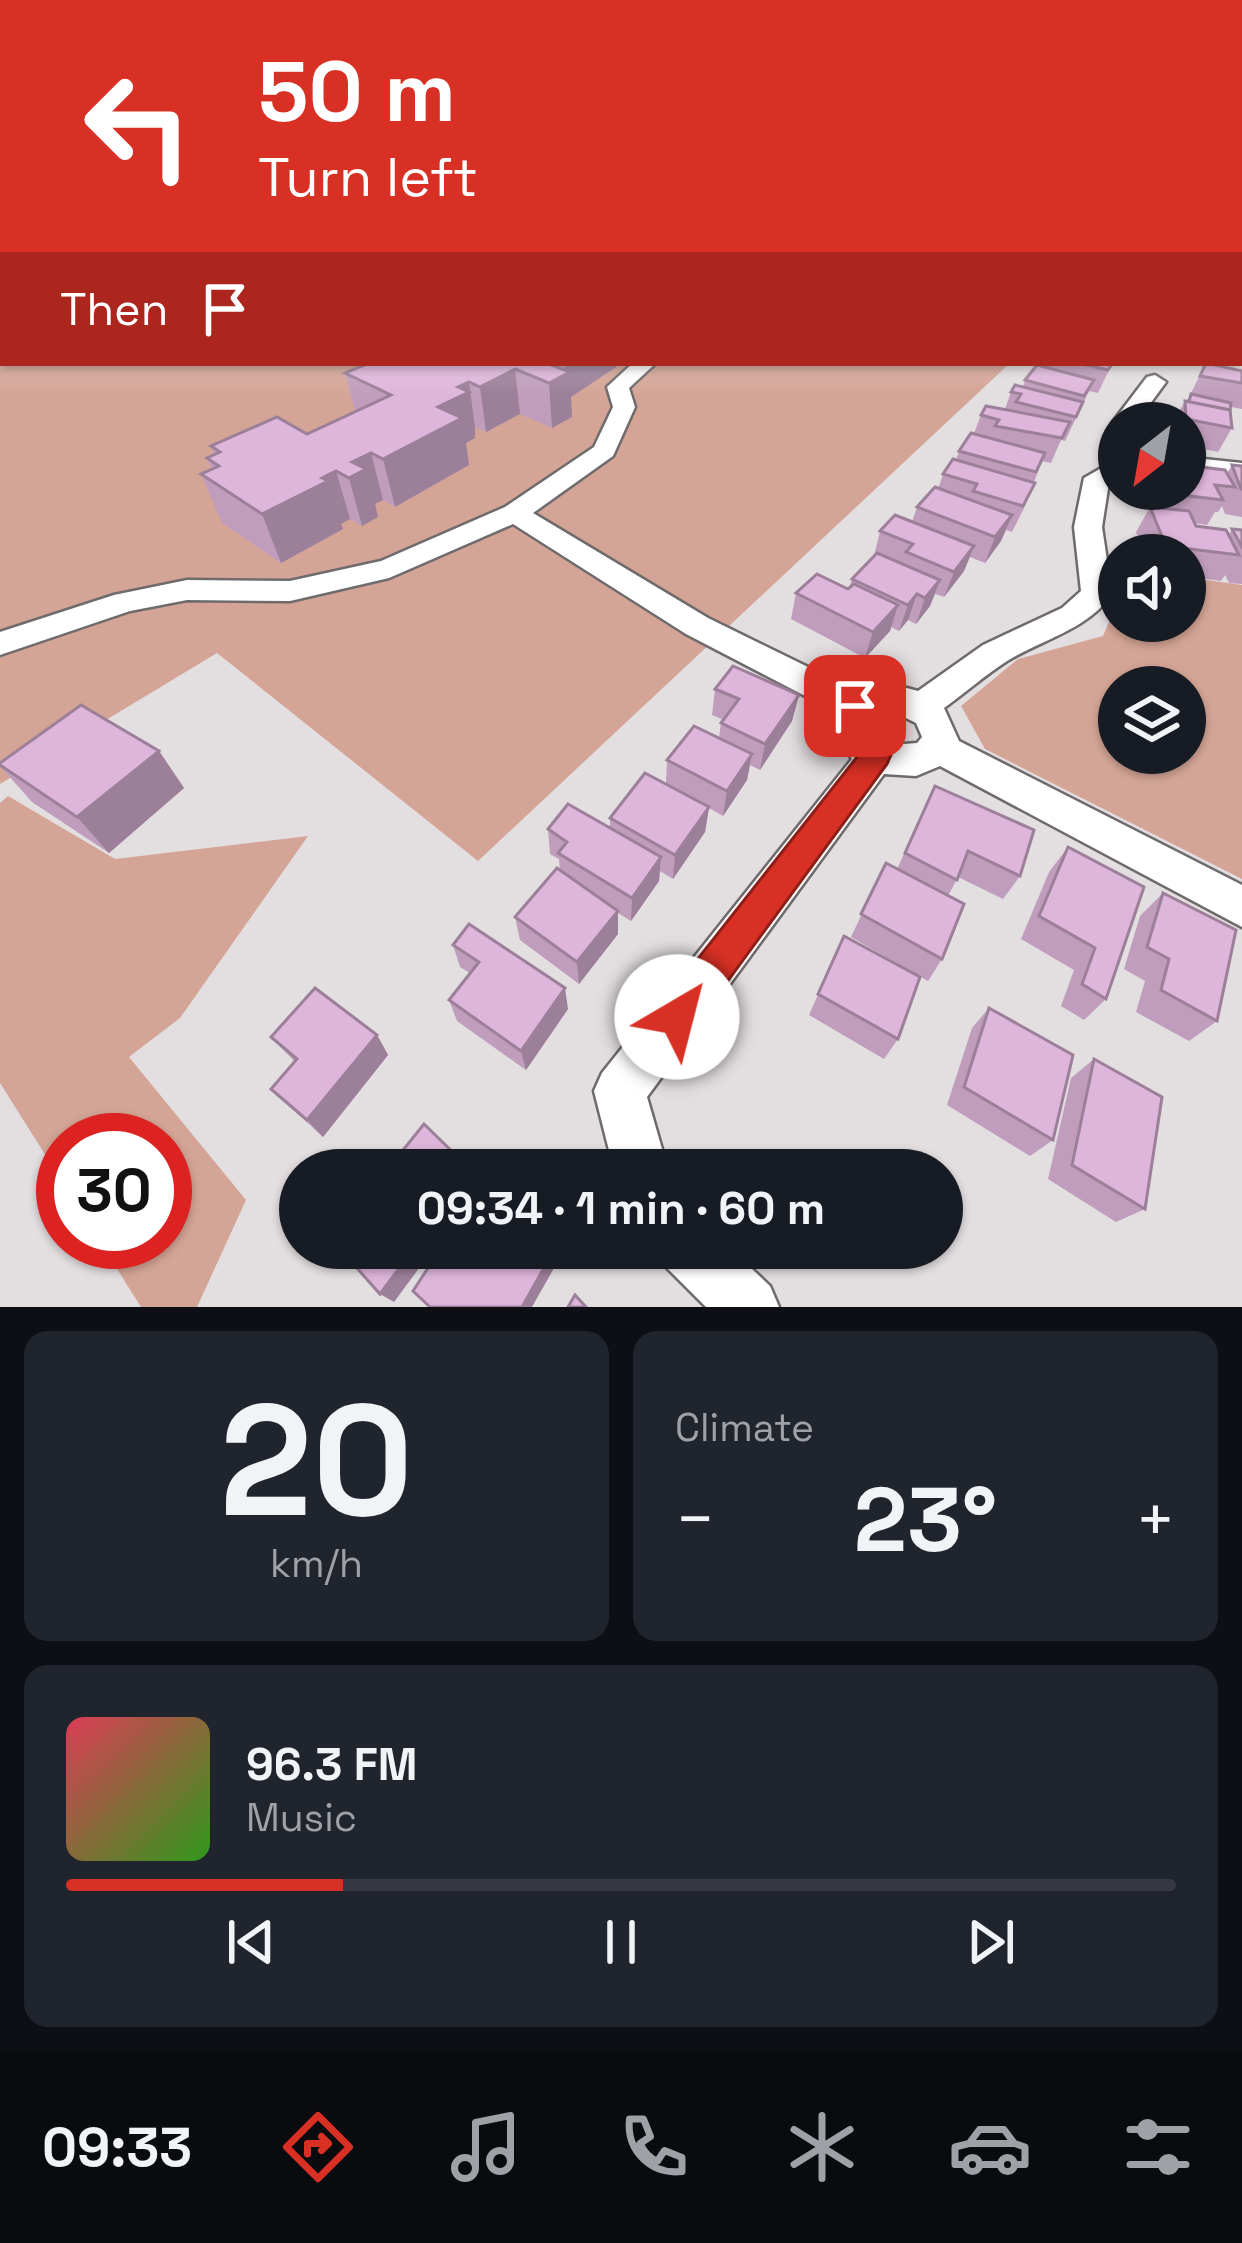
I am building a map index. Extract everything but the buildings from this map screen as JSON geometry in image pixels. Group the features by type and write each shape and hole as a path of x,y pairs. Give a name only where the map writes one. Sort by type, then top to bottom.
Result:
{"street":[{"path":"0,644 125,602 187,590 290,591 389,569 515,513 604,451 624,407 618,387 642,366"},
{"path":"1140,402 1155,382"},
{"path":"1206,467 1242,471"},
{"path":"922,706 995,653 1073,615 1097,595 1090,503 1098,477"},
{"path":"515,513 698,626 855,706 884,695 922,706 941,731 938,748"},
{"path":"855,706 850,723 854,735 876,755 908,763 938,748"},
{"path":"938,748 1242,907"},
{"path":"635,1149 620,1091 876,755"},
{"path":"709,1269 749,1307"}],"shaded area":[{"path":"0,366 1007,366 478,861 217,653 0,784"},
{"path":"1206,580 1242,585 1242,879 985,749 961,706 1018,659 1098,637 1098,642 1206,642"},
{"path":"8,796 115,859 308,836 180,1018 129,1057 175,1113 36,1113 36,1140 0,1083 0,803"},
{"path":"192,1134 246,1200 197,1307 141,1307 117,1269 192,1269"}],"route":[{"path":"677,1017 876,755 854,735 850,723 855,706"}]}
